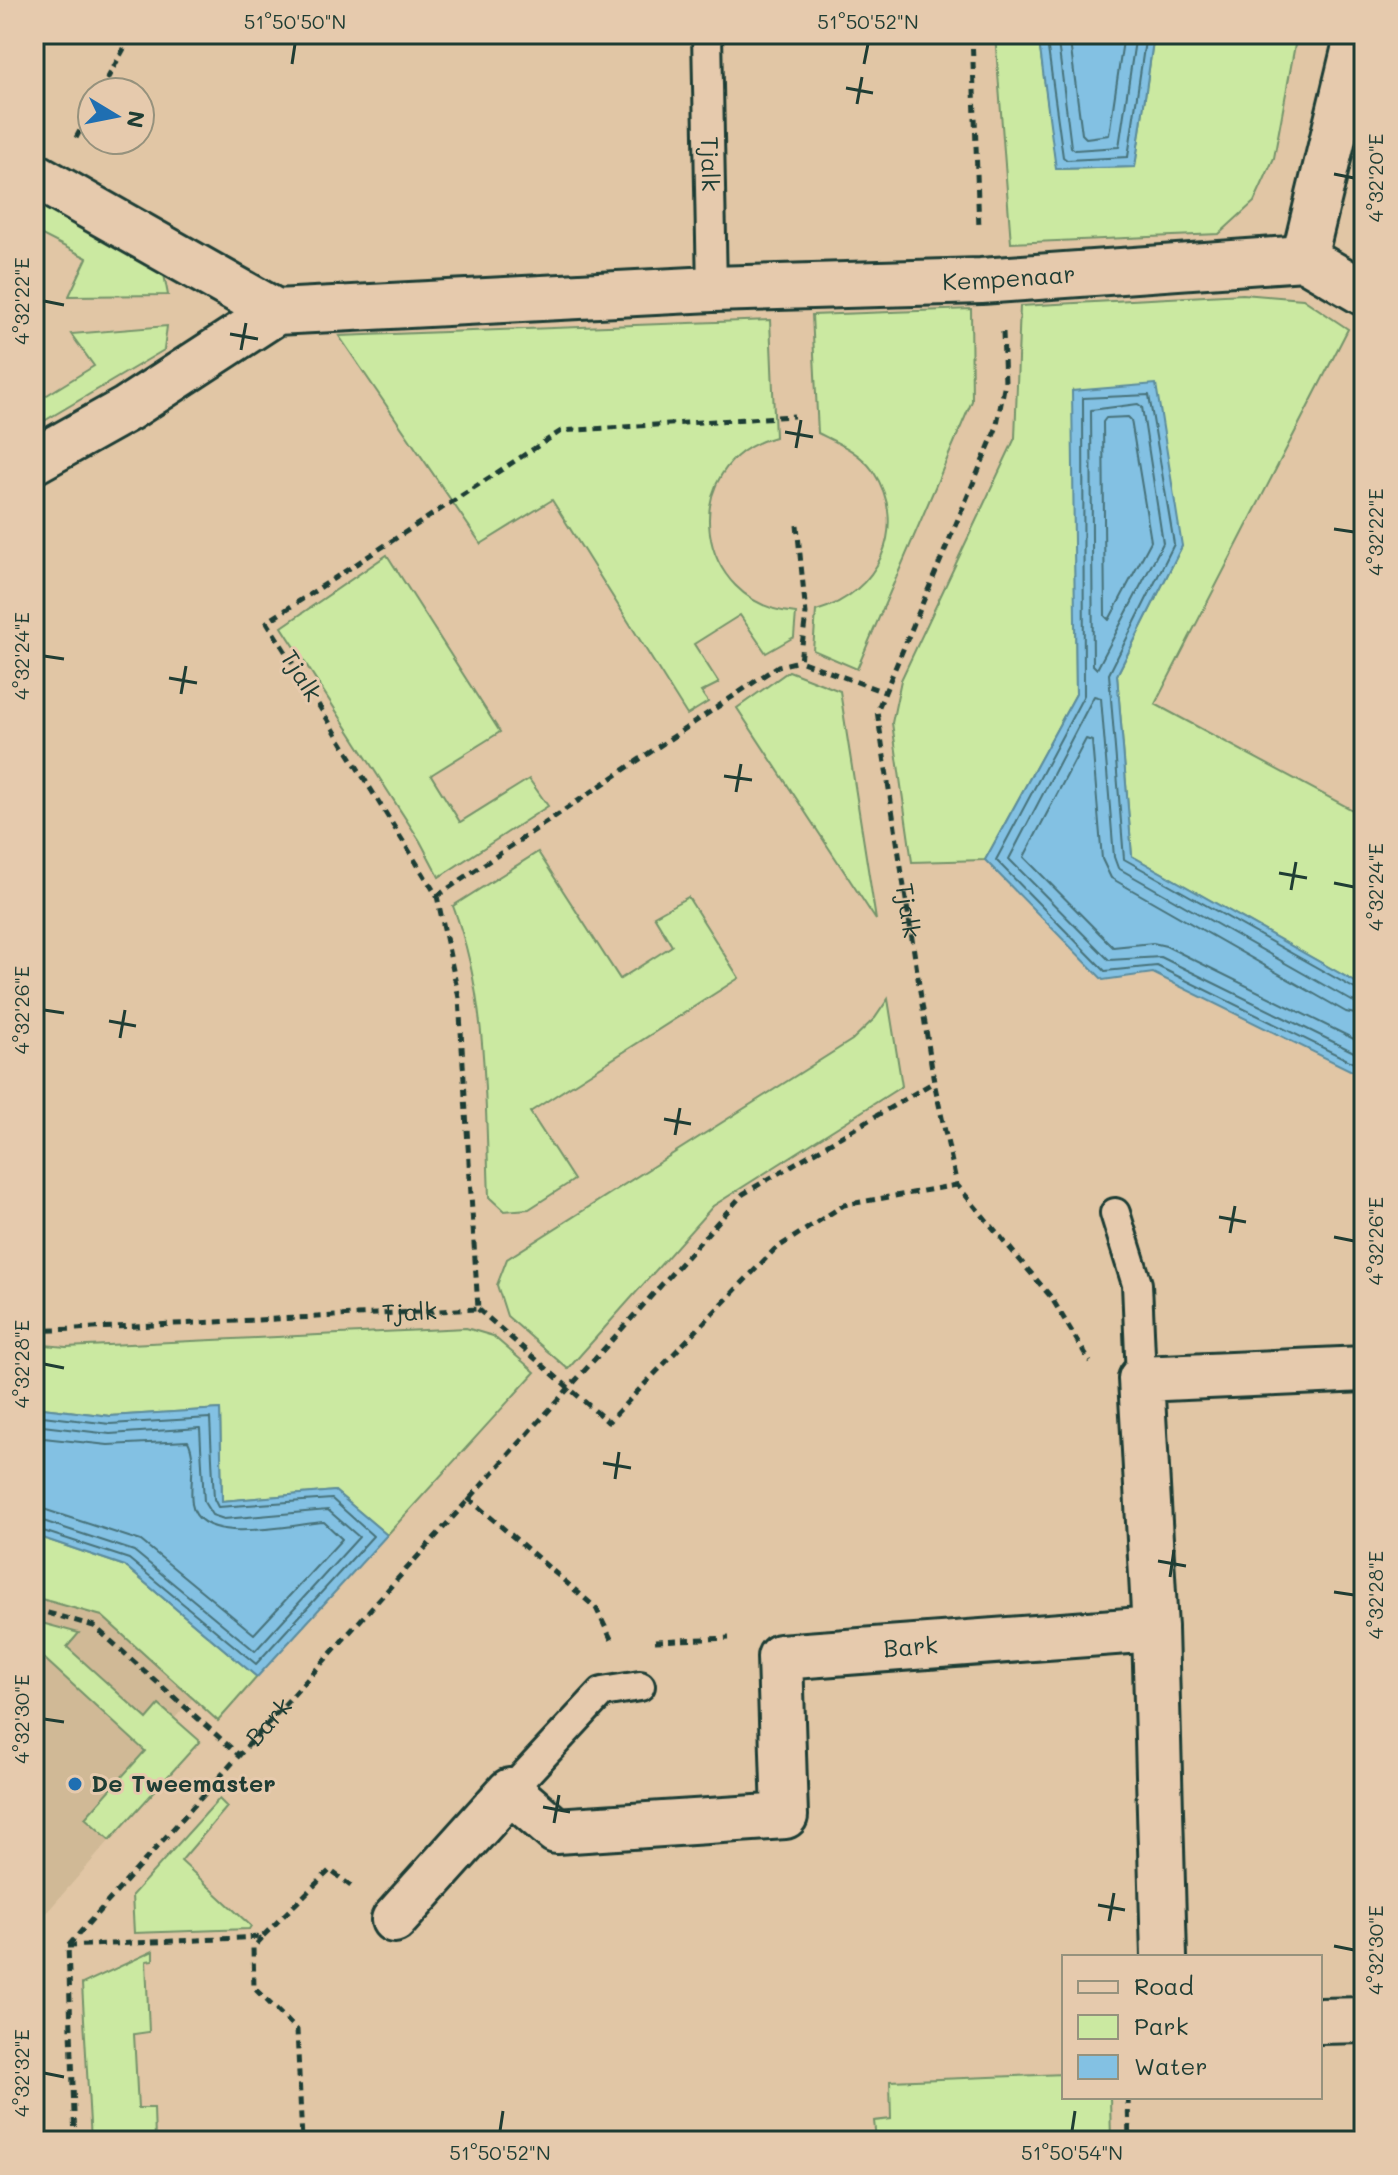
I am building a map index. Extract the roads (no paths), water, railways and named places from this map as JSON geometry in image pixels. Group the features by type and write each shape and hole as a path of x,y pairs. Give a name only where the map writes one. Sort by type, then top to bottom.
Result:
{"street":[{"path":"1358,34 1304,258 1364,293"},
{"path":"34,175 276,312"},
{"name":"Kempenaar","path":"712,289 991,280 1304,258"},
{"path":"34,461 127,409 276,312 712,289"},
{"path":"1164,1955 1155,1629 1141,1379 1364,1369"},
{"name":"Bark","path":"510,1791 556,1831 785,1816 780,1657 1155,1629"},
{"path":"394,1920 510,1791"},
{"path":"1322,2021 1364,2020"}],"lane":[{"name":"Tjalk","path":"707,34 712,289"},
{"path":"1115,1213 1137,1284 1141,1379"},
{"path":"510,1791 602,1692 640,1686"}],"water":[{"path":"1038,34 1154,34 1135,167 1056,169"},
{"path":"1156,384 1182,546 1117,675 1132,856 1364,987 1364,1077 1153,973 1103,980 985,860 1076,694 1072,391"},
{"path":"34,1407 110,1416 220,1409 222,1501 335,1491 387,1535 257,1677 125,1566 34,1535"}],"place":[{"name":"De Tweemaster","path":"75,1784"}]}
